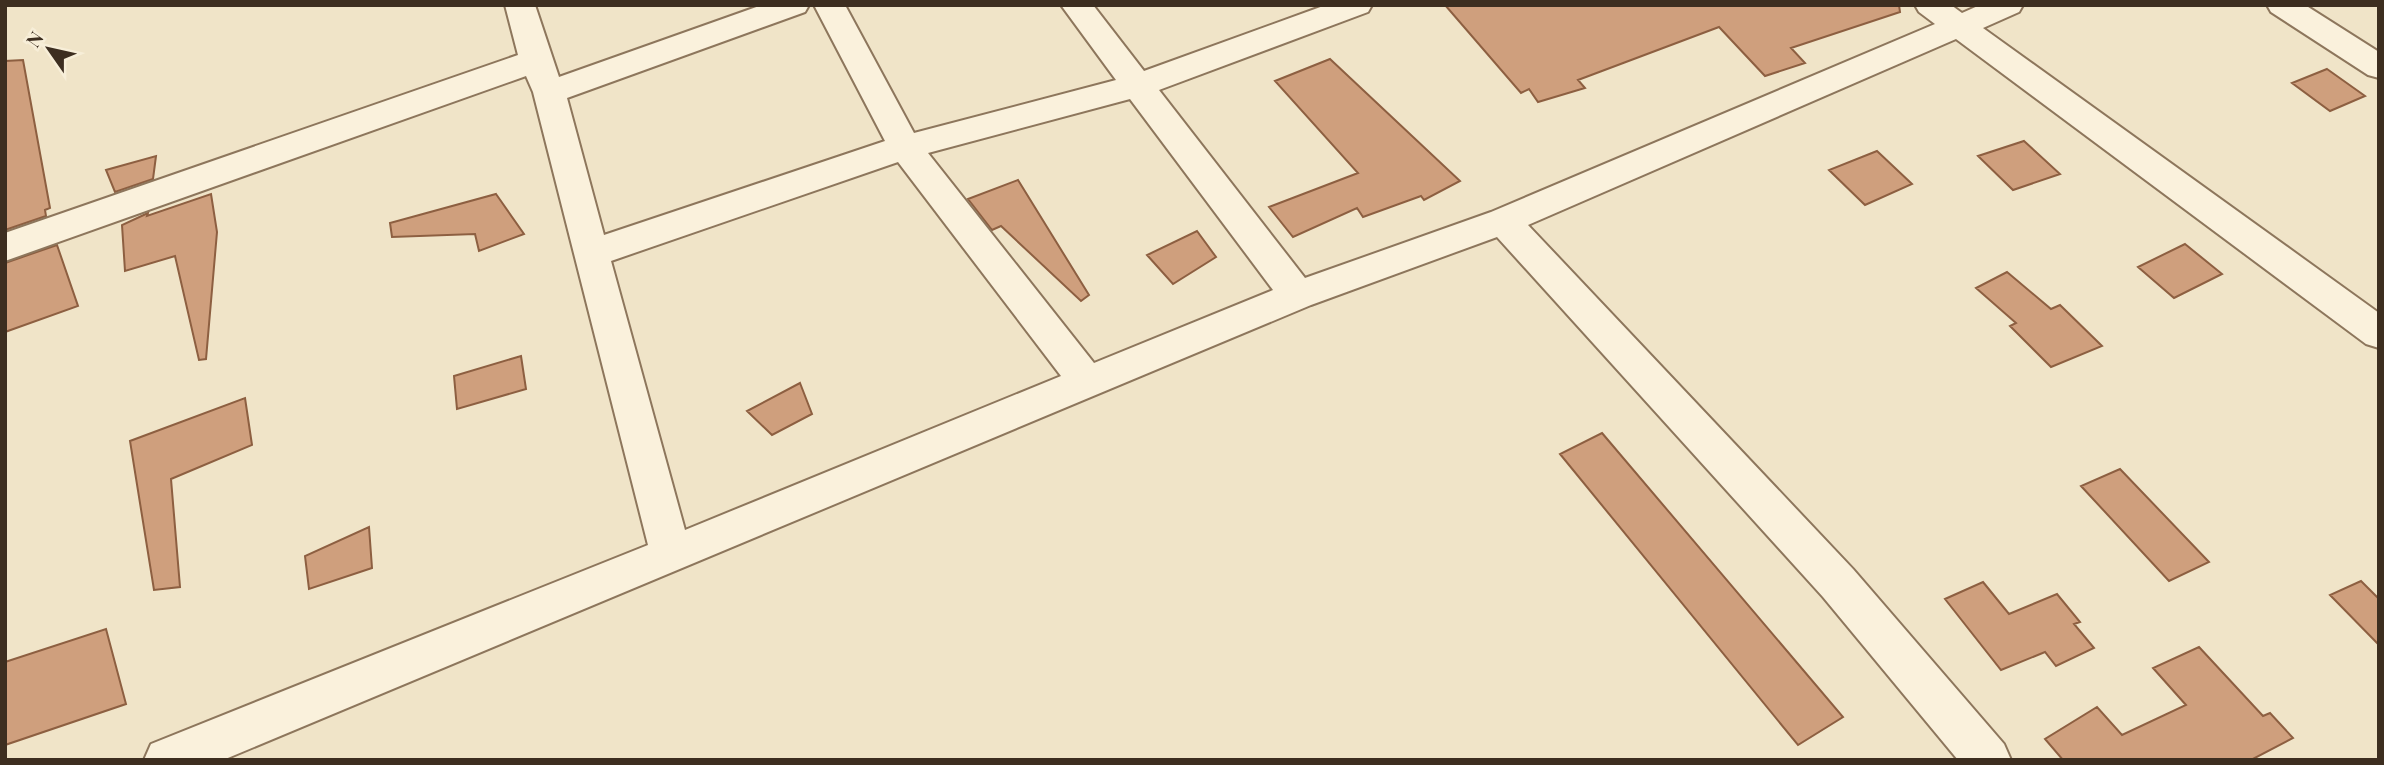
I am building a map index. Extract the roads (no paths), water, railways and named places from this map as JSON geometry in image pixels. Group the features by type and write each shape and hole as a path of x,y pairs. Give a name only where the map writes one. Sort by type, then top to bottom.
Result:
{"street":[{"path":"520,5 542,76 671,555"},
{"path":"5,247 542,76 794,5"},
{"path":"829,5 905,147 1087,382"},
{"path":"1076,5 1298,295"},
{"path":"590,254 905,147 1136,86 1357,5"},
{"path":"167,760 1298,295 1503,221 1943,15 2008,5"},
{"path":"2282,5 2379,68"},
{"path":"1943,15 2379,333"},
{"path":"1503,221 1838,583 1987,760"}]}
